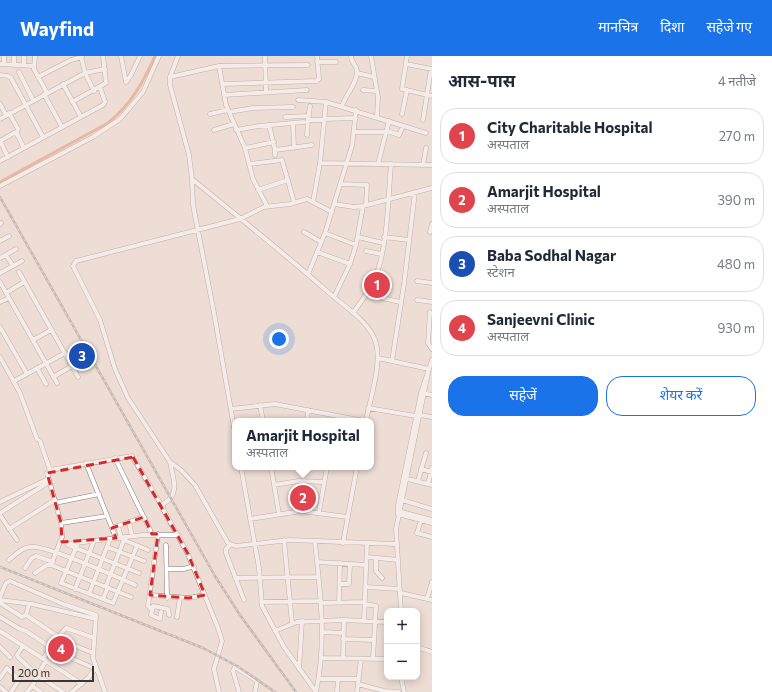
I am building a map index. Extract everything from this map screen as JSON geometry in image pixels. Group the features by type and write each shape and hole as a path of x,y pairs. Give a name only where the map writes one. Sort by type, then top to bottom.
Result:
{"street":[{"path":"4,56 2,64 34,66"},
{"path":"14,56 14,65"},
{"path":"24,56 24,65"},
{"path":"34,56 34,66 38,77 62,127"},
{"path":"38,77 81,56 84,73 94,91"},
{"path":"72,102 106,83 104,56"},
{"path":"121,56 124,80 127,82 140,56"},
{"path":"0,186 94,137 120,119 143,92 159,56"},
{"path":"178,56 170,77 176,110 189,155 192,179 192,197 232,418"},
{"path":"265,56 266,92"},
{"path":"222,84 317,81 317,56"},
{"path":"342,106 357,73 357,68 352,61 351,56"},
{"path":"371,56 378,101 376,117"},
{"path":"407,56 401,87 403,90 432,96"},
{"path":"317,62 336,62"},
{"path":"406,64 432,69 426,94 423,120"},
{"path":"170,77 219,66 308,65"},
{"path":"219,66 228,111 245,148 253,179 267,206"},
{"path":"0,118 84,73 105,69"},
{"path":"19,72 33,100"},
{"path":"357,73 374,77"},
{"path":"0,75 10,77 43,137"},
{"path":"63,84 80,117"},
{"path":"0,161 105,103 100,87"},
{"path":"224,96 307,90"},
{"path":"363,90 376,91"},
{"path":"402,114 407,90"},
{"path":"298,100 326,102 342,106 426,133"},
{"path":"313,202 320,163 326,102"},
{"path":"0,104 18,129 16,134 24,148"},
{"path":"307,135 307,119 310,106"},
{"path":"210,114 253,108 293,107"},
{"path":"308,274 325,233 353,142 356,110"},
{"path":"285,117 324,120 356,118"},
{"path":"236,130 293,123 307,119"},
{"path":"378,164 389,121"},
{"path":"293,123 294,148"},
{"path":"214,130 234,124"},
{"path":"269,125 274,142 275,153 312,145"},
{"path":"354,132 386,131 399,135 403,126"},
{"path":"8,157 0,141 16,134"},
{"path":"245,148 274,142"},
{"path":"423,165 426,148"},
{"path":"249,164 282,160 294,202"},
{"path":"320,163 432,165"},
{"path":"353,314 374,279 381,254 391,164"},
{"path":"192,179 308,274 353,314 371,333 375,341 378,358 366,418"},
{"path":"258,190 288,180"},
{"path":"334,297 350,264 356,245 365,205 367,185 340,184"},
{"path":"334,204 354,207 432,188"},
{"path":"392,361 415,192"},
{"path":"230,545 195,485 181,470 170,462 138,415 120,382 104,328 73,264 76,261 240,219 267,206 294,202 307,198 332,212"},
{"path":"430,232 432,224"},
{"path":"304,232 321,242"},
{"path":"325,233 356,245"},
{"path":"0,241 9,236"},
{"path":"358,237 383,243"},
{"path":"384,237 409,240"},
{"path":"0,258 16,249"},
{"path":"366,251 381,254"},
{"path":"317,252 350,264"},
{"path":"6,255 13,266"},
{"path":"0,273 22,261"},
{"path":"18,272 78,377"},
{"path":"417,281 432,283"},
{"path":"0,282 57,383"},
{"path":"6,293 24,282"},
{"path":"368,290 382,298 400,302"},
{"path":"0,302 9,298"},
{"path":"417,300 432,302"},
{"path":"430,312 431,319 428,343 432,349"},
{"path":"0,328 26,374"},
{"path":"33,340 51,330"},
{"path":"14,381 65,353"},
{"path":"0,357 14,381 39,440 50,470 47,473 61,523 62,542 52,563 35,573"},
{"path":"378,358 430,367 422,393 398,514 396,544 401,608"},
{"path":"53,377 72,366"},
{"path":"37,368 46,384"},
{"path":"422,393 432,395"},
{"path":"231,409 275,404 351,418"},
{"path":"260,405 262,418"},
{"path":"368,408 432,417"},
{"path":"307,418 308,410"},
{"path":"418,482 426,453"},
{"path":"50,470 115,458 133,457 162,506 194,566 222,641 214,668 219,692"},
{"path":"115,458 152,534"},
{"path":"162,506 171,499 174,493 170,462"},
{"path":"86,463 116,538"},
{"path":"405,478 430,485 432,471 421,469"},
{"path":"242,470 255,543 260,577 261,602 275,631 299,669 316,692"},
{"path":"272,470 279,514"},
{"path":"319,512 326,470"},
{"path":"343,543 356,470"},
{"path":"398,514 402,500 405,478"},
{"path":"0,502 49,480"},
{"path":"17,540 0,514 49,480"},
{"path":"274,485 299,481 324,482"},
{"path":"10,529 55,501 99,494"},
{"path":"402,500 432,509"},
{"path":"250,519 301,511 319,512 348,517"},
{"path":"398,514 432,522"},
{"path":"398,514 432,522"},
{"path":"61,523 107,516"},
{"path":"112,528 144,517"},
{"path":"421,520 417,533 432,537"},
{"path":"129,522 132,536"},
{"path":"118,526 123,538 148,550"},
{"path":"67,544 152,534 178,535"},
{"path":"158,534 148,606 151,609 151,615 159,619 161,612"},
{"path":"103,599 123,538"},
{"path":"88,594 110,539"},
{"path":"230,545 236,546 284,540 396,544"},
{"path":"284,540 292,623"},
{"path":"75,588 94,541"},
{"path":"62,542 139,573"},
{"path":"315,542 323,632 322,658 316,692"},
{"path":"78,543 62,583 114,603 137,546"},
{"path":"364,621 368,544"},
{"path":"166,545 167,598"},
{"path":"230,545 226,549 226,553 244,600"},
{"path":"9,560 23,549 31,546 57,553 134,585"},
{"path":"107,547 144,561"},
{"path":"25,568 36,556 66,571 131,597"},
{"path":"367,557 398,560"},
{"path":"376,558 376,572 382,578"},
{"path":"317,562 366,565"},
{"path":"339,603 340,564"},
{"path":"340,584 349,584 350,564"},
{"path":"166,569 184,569 194,566"},
{"path":"235,578 318,576"},
{"path":"96,619 0,598 2,589 7,582 10,581 63,604 94,614 96,619 93,654 96,669 105,692"},
{"path":"427,599 432,583"},
{"path":"365,587 400,591 432,600"},
{"path":"150,596 180,598 205,595"},
{"path":"177,617 180,598"},
{"path":"261,602 290,601 365,603 376,606 374,659"},
{"path":"0,603 22,617 26,615 58,637 93,654"},
{"path":"26,615 29,604"},
{"path":"151,609 153,606 168,610 169,615"},
{"path":"0,617 26,631 50,648 69,658 96,669"},
{"path":"275,631 292,623 302,621 344,620 384,622"},
{"path":"343,658 344,620"},
{"path":"299,669 302,621"},
{"path":"58,637 66,628 94,638"},
{"path":"0,631 82,684"},
{"path":"323,632 344,633"},
{"path":"343,640 374,640"},
{"path":"24,646 17,656 37,675 63,692"},
{"path":"0,647 10,657"},
{"path":"41,692 30,690 50,648"},
{"path":"420,648 432,652"},
{"path":"322,658 384,659"},
{"path":"357,692 361,659"},
{"path":"239,692 233,671 235,667 257,682 255,692"},
{"path":"0,678 7,668 19,680 11,692"},
{"path":"72,692 96,669"},
{"path":"319,679 338,679 358,682 371,690 399,692"},
{"path":"337,692 338,679"},
{"path":"402,680 404,692"},
{"path":"0,687 6,692"}],"highlighted area":[{"path":"133,457 188,554 205,595 189,598 150,595 158,534 152,534 144,517 112,528 116,538 62,542 61,523 47,473"}],"waterway":[{"path":"0,182 108,123 130,101 146,75 155,56"}],"railway":[{"path":"0,197 215,576 240,615 296,692"},
{"path":"0,567 203,648 237,666 275,692"}],"place":[{"name":"City Charitable Hospital","path":"377,285"},
{"name":"Baba Sodhal Nagar","path":"82,356"},
{"name":"Amarjit Hospital","path":"303,498"},
{"name":"Sanjeevni Clinic","path":"61,649"}]}
